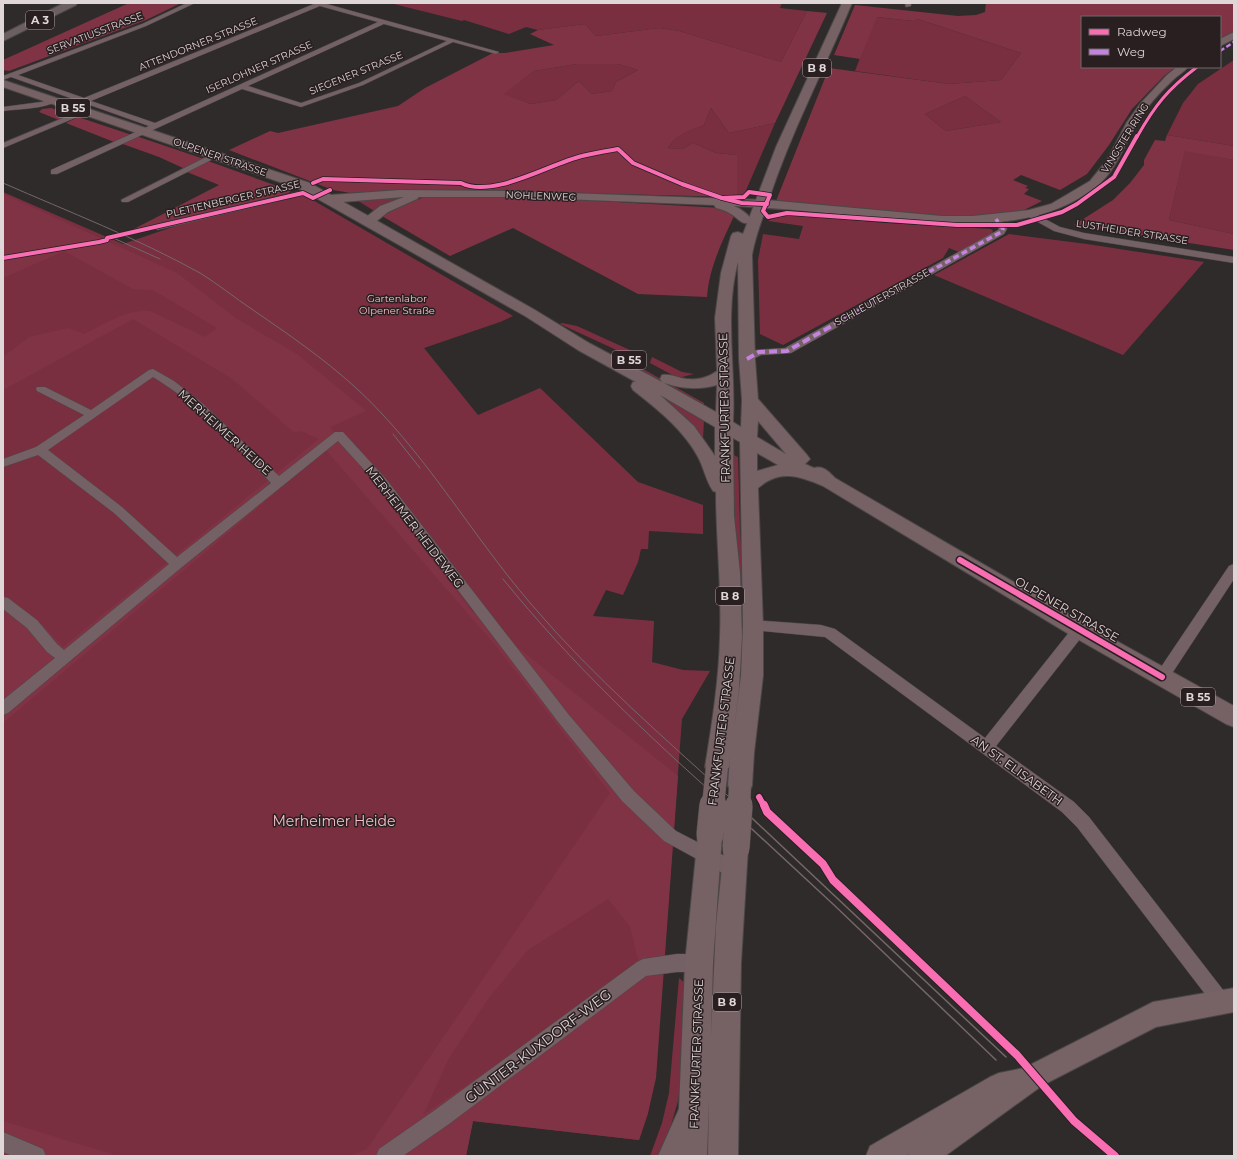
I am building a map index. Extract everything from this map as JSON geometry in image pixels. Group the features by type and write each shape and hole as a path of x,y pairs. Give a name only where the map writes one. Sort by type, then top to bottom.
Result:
{"highway":[{"name":"A 3","path":"16,19 49,3"},
{"name":"A 3","path":"3,38 72,3"}],"main road":[{"name":"FRANKFURTER STRASSE","path":"692,1156 699,963 717,767 730,665 730,573 725,516 725,373 723,318 728,273 738,236 750,220 790,126 847,3"},
{"path":"1221,42 1234,35"},
{"name":"VINGSTER RING","path":"757,204 942,220 996,219 1030,214 1055,207 1076,196 1094,183 1112,161 1132,122 1144,106 1170,77 1182,68"},
{"name":"OLPENER STRASSE","path":"3,84 52,101 84,107 143,131 314,190 530,313 558,333 676,396 724,418"},
{"name":"NOHLENWEG","path":"330,198 400,193 511,194 757,204"},
{"path":"369,221 394,204 425,193"},
{"path":"714,202 735,211 750,220 790,206"},
{"name":"FRANKFURTER STRASSE","path":"723,1156 730,907 735,859 742,753 752,676 753,625 749,486 750,400 747,359 744,255 750,220"},
{"name":"OLPENER STRASSE","path":"530,313 565,328 668,379 724,418"},
{"path":"616,364 677,419 703,449 717,477 725,516"},
{"path":"668,379 683,384 699,385 709,383 725,373"},
{"path":"749,486 761,475 802,465 750,400"},
{"name":"B 55","path":"724,418 802,465"},
{"name":"OLPENER STRASSE","path":"802,465 1079,630 1234,717"},
{"path":"922,1156 1034,1076 1153,1015 1227,1000"},
{"path":"880,1156 999,1086 1034,1076"},
{"path":"673,1156 694,1109"}],"street":[{"name":"SERVATIUSSTRASSE","path":"3,78 144,24 192,3"},
{"path":"318,4 496,52"},
{"name":"ATTENDORNER STRASSE","path":"3,146 84,107 318,4"},
{"name":"ISERLOHNER STRASSE","path":"54,172 385,22"},
{"name":"SIEGENER STRASSE","path":"241,86 301,105 361,84 453,40"},
{"name":"OLPENER STRASSE","path":"11,75 84,107 154,126"},
{"path":"3,109 42,104 52,101"},
{"path":"125,200 215,156"},
{"name":"PLETTENBERGER STRASSE","path":"157,227 314,190"},
{"name":"LUSTHEIDER STRASSE","path":"1030,214 1057,229 1084,236 1234,260"},
{"name":"SCHLEUTERSTRASSE","path":"747,359 759,352 787,351 1001,232 1003,229 996,219"},
{"name":"MERHEIMER HEIDE","path":"4,462 40,450 153,372 179,390 216,421 278,482"},
{"path":"41,389 91,414"},
{"name":"MERHEIMER HEIDEWEG","path":"64,657 339,434 382,482 515,656 606,771 633,801 670,836 709,845 735,859"},
{"path":"40,450 118,510 177,564"},
{"path":"1162,676 1234,568"},
{"path":"3,602 32,624 52,648 64,657 3,709"},
{"name":"AN ST. ELISABETH","path":"753,625 821,630 830,633 1068,807 1083,822 1227,1000"},
{"path":"986,748 1079,630"},
{"name":"GÜNTER-KUXDORF-WEG","path":"386,1156 442,1117 643,968 677,963 699,963"},
{"path":"3,1142 36,1156"}],"green space":[{"path":"390,3 782,3 780,8 807,11 781,62 679,31 659,28 596,36 585,24 538,30 526,27 509,34 464,20 462,21"},
{"path":"876,17 913,21 918,19 1021,53 1001,80 949,84 855,71"},
{"path":"1234,60 1234,146 1167,135 1183,103 1198,84"},
{"path":"577,64 618,64 638,70 616,82 612,91 592,94 579,81 556,100 531,104 503,94 534,71"},
{"path":"965,96 1001,122 946,131 925,114"},
{"path":"711,108 729,133 775,123 744,195 737,197 737,155 716,153 693,143 682,149 668,148 679,136 704,125"},
{"path":"1185,150 1234,160 1234,234 1169,220"},
{"name":"Merheimer Heide","path":"3,192 123,244 187,222 304,195 513,316 500,322 424,348 478,415 540,388 638,482 703,505 703,534 649,531 648,549 641,549 638,562 623,595 606,590 593,616 654,621 652,662 683,670 710,671 682,719 661,1001 648,1113 639,1140 473,1121 466,1156 3,1156"},
{"path":"410,195 376,212 355,199"},
{"path":"787,214 885,223 991,229 993,231 992,234 959,252 949,248 943,258 783,345 760,334 758,260 763,234 799,239 803,226 768,221 780,215"},
{"path":"1009,234 1204,262 1123,355 934,275"},
{"path":"562,323 577,326 632,351 623,353 560,324"},
{"path":"608,354 643,369 704,403 704,409"},
{"path":"652,357 682,372 694,374 678,378 650,363"},
{"path":"644,384 704,419 703,440"},
{"path":"731,454 738,457 743,576 743,669 731,783 725,783 732,517"},
{"path":"679,978 688,986 683,1066 678,1101 662,1156 650,1156 662,1123 669,1093"}],"shaded area":[{"path":"129,3 181,3 146,20 9,71 3,70 3,60"},
{"path":"986,3 1234,3 1234,32 1221,38 1221,16 1081,16 1081,68 1175,68 1165,75 1132,109 1109,145 1087,174 1060,190 1021,175 1013,180 1028,186 1025,188 1029,189 1024,194 1042,201 1022,211 974,216 941,217 776,201 829,68 949,84 1001,80 1021,53 918,19 913,21 877,17 860,59 834,55 855,5 958,16 976,15 985,12","holes":["965,96 1001,122 946,131 925,114"]},
{"path":"807,11 827,13 775,123 729,133 711,108 704,125 679,136 668,148 682,149 693,143 716,153 737,155 737,197 442,190 351,193 333,190 229,150 270,131 278,133 398,106 425,88 493,53 505,53 554,45 530,34 538,30 585,24 596,36 659,28 679,31 781,62","holes":["577,64 618,64 638,70 616,82 612,91 592,94 579,81 556,100 531,104 504,94 534,71"]},
{"path":"51,108 74,115 59,120 39,112 42,109"},
{"path":"78,117 132,135 114,142 66,123"},
{"path":"1167,135 1234,146 1234,160 1185,151 1169,220 1234,234 1234,250 1074,225 1113,200 1130,183 1144,165 1144,160 1155,140 1165,141"},
{"path":"136,136 204,159 183,168 159,157 120,143"},
{"path":"208,161 291,191 288,193 130,231 219,185 187,172"},
{"path":"3,194 177,273 237,319 297,354 366,411 330,427 471,610 678,776 656,1078 648,1113 639,1140 473,1121 466,1156 350,1156 367,1149 610,793 496,646 326,450 3,723 3,595 39,621 63,647 319,439 301,431 295,433 231,378 133,319 3,390 3,357 29,337 68,328 84,334 116,318 141,311 150,311 205,337 217,328 153,290 133,289 64,251 3,278","holes":["608,899 630,926 639,964 423,1115 449,1058 488,999 528,950"]},
{"path":"431,196 581,200 722,208 734,216 713,265 707,297 638,294 513,228 450,256 382,216 405,204"},
{"path":"3,1121 118,1156 3,1156"}],"tram line":[{"path":"3,183 152,248 200,273 292,337 343,376 380,412 403,438 446,492 509,577 555,631 580,658 632,708 739,806"},
{"path":"111,237 160,259"},
{"path":"393,434 420,468"},
{"path":"503,579 582,669 638,725 727,806"},
{"path":"726,805 834,905 996,1060"},
{"path":"738,805 1006,1057"}],"marked path":[{"path":"1221,50 1234,42"},
{"path":"747,359 759,352 787,351 1001,232 1003,229 996,219"}],"cycle path":[{"path":"722,198 744,197 749,192 770,195 763,211 768,217 787,213 957,225 1017,225 1062,212 1077,204 1114,177 1144,124 1161,99 1174,85 1196,68"},
{"path":"313,183 323,179 461,183 467,186 483,188 510,182 581,156 618,149 633,163 682,184 722,198 742,203 767,204"},
{"path":"3,258 99,242 107,240 107,238 303,193 313,198 330,190"},
{"path":"960,560 1162,677"},
{"path":"759,797 767,812 823,864 833,880 1017,1055 1074,1121 1115,1156"}],"park label":[{"name":"Gartenlabor Olpener Straße","path":"397,304"}]}
